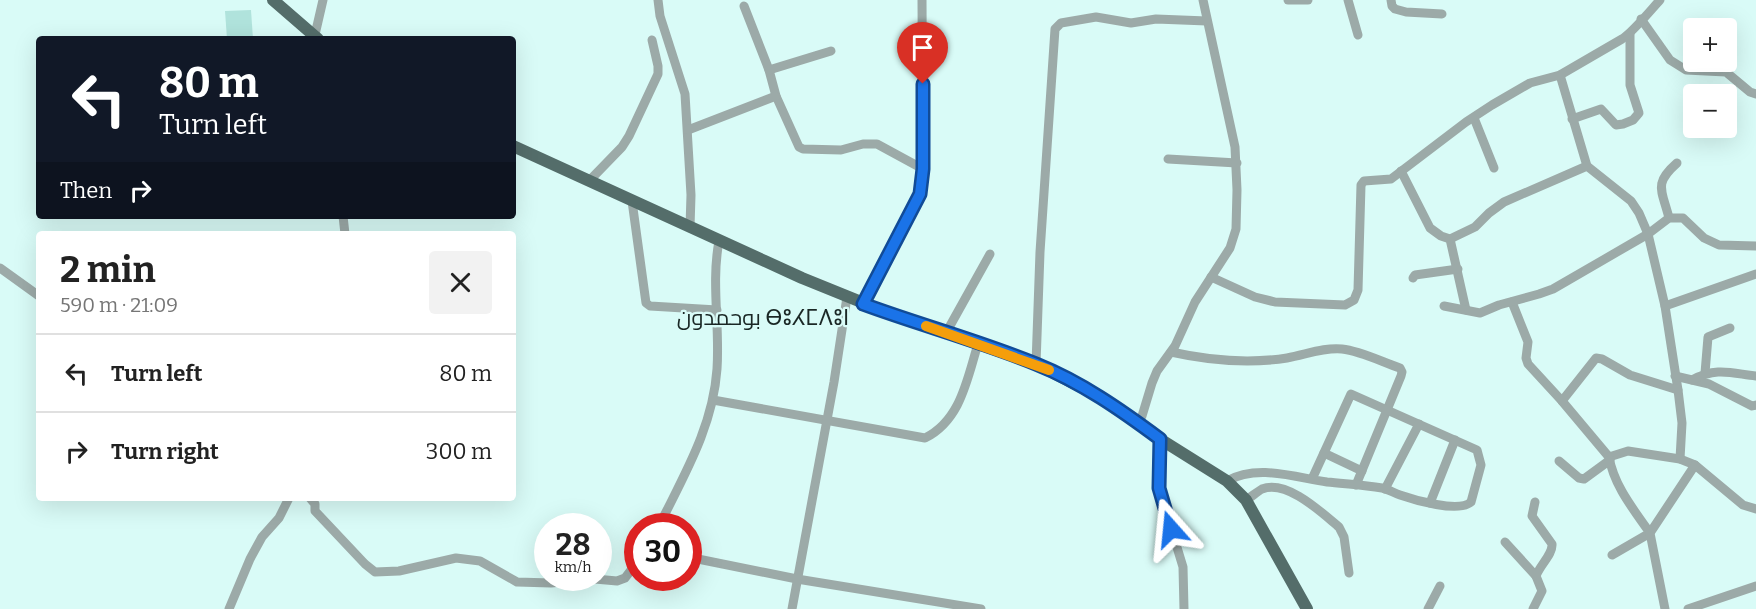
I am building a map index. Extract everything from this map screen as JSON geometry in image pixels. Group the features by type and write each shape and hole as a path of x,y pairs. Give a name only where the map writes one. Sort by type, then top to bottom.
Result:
{"main road":[{"path":"273,0 314,36"},
{"path":"516,147 719,241 863,304 1036,364 1104,399 1160,439 1227,481 1246,500 1308,609"}],"street":[{"path":"315,36 323,0"},
{"path":"658,0 660,16 685,94 692,195 690,227"},
{"path":"863,304 918,202 923,185 922,0"},
{"path":"1138,423 1152,383 1181,334 1195,302 1224,260 1234,239 1237,220 1237,163 1203,0"},
{"path":"1288,0 1308,0"},
{"path":"1348,0 1358,35"},
{"path":"1391,0 1392,6 1399,11 1442,14"},
{"path":"1211,277 1255,297 1275,302 1345,305 1354,300 1358,290 1361,185 1364,181 1390,179 1466,122 1530,83 1560,75 1630,34 1660,0"},
{"path":"744,6 769,70 776,96 800,148 841,150 863,144 878,144 923,169"},
{"path":"1036,364 1040,252 1055,29 1061,24 1096,17 1131,23 1156,18 1207,21"},
{"path":"1641,19 1670,60 1686,70 1726,72 1750,92 1756,94"},
{"path":"1572,119 1601,109 1612,123 1620,125 1637,116 1638,108 1630,85 1630,34"},
{"path":"590,180 622,147 653,84 659,69 652,40"},
{"path":"769,70 831,51"},
{"path":"1560,75 1587,166 1631,201 1648,234 1665,306 1683,423 1680,459"},
{"path":"688,130 776,96"},
{"path":"1474,118 1494,168"},
{"path":"1168,159 1237,163"},
{"path":"1670,218 1661,183 1665,174 1677,162"},
{"path":"1401,171 1430,228 1450,239 1475,226 1504,202 1587,166"},
{"path":"632,201 646,303 650,306 717,310"},
{"path":"1444,306 1480,313 1553,288 1648,234 1670,218 1683,218 1704,238 1719,245 1756,246"},
{"path":"1450,239 1466,310"},
{"path":"665,513 703,437 713,400 717,369 716,270 719,241"},
{"path":"946,333 990,254"},
{"path":"0,268 36,294"},
{"path":"1413,278 1415,275 1458,269"},
{"path":"1665,306 1756,274"},
{"path":"792,609 847,297"},
{"path":"1512,302 1528,342 1526,358 1528,364 1563,401 1610,458 1624,496 1650,533 1665,609"},
{"path":"1705,373 1708,337 1730,327"},
{"path":"713,400 921,438 933,435 950,419 957,408 978,344"},
{"path":"1171,352 1199,358 1240,360 1287,358 1338,349 1349,350 1401,370 1402,374 1356,485"},
{"path":"1563,401 1596,358 1630,375 1678,390"},
{"path":"1692,380 1705,373 1728,371 1756,376"},
{"path":"1675,376 1709,384 1752,406 1756,405"},
{"path":"1227,481 1247,473 1265,472 1312,479 1385,489 1430,503 1463,507 1471,502 1481,460 1477,450 1351,394 1312,479"},
{"path":"1385,489 1419,424"},
{"path":"1160,439 1159,488 1183,567 1184,609"},
{"path":"1430,503 1455,440"},
{"path":"1559,461 1579,478 1584,479 1610,458 1633,451 1680,459 1695,465 1736,501 1756,509"},
{"path":"1324,453 1362,471"},
{"path":"1612,555 1650,533 1695,465"},
{"path":"1246,500 1262,489 1270,488 1302,496 1343,534 1349,573"},
{"path":"229,609 250,559 262,537 279,518 288,501"},
{"path":"312,501 315,510 375,572 399,571 456,558 480,561 517,582 551,583 624,578"},
{"path":"1535,502 1532,516 1552,544 1552,549 1536,576"},
{"path":"1505,542 1540,583 1542,591 1533,609"},
{"path":"702,560 797,579 956,607 981,609"},
{"path":"1428,609 1440,586"},
{"path":"1688,609 1756,586"}],"green space":[{"path":"251,10 253,36 227,36 225,11"}],"slow traffic":[{"path":"926,326 1049,370"}],"district":[{"name":"بوحمدون ⴱⵓⵃⵎⴷⵓⵏ","path":"763,317"}],"route":[{"path":"923,84 923,185 918,202 863,304 1036,364 1104,399 1160,439 1159,488 1171,529"}]}
